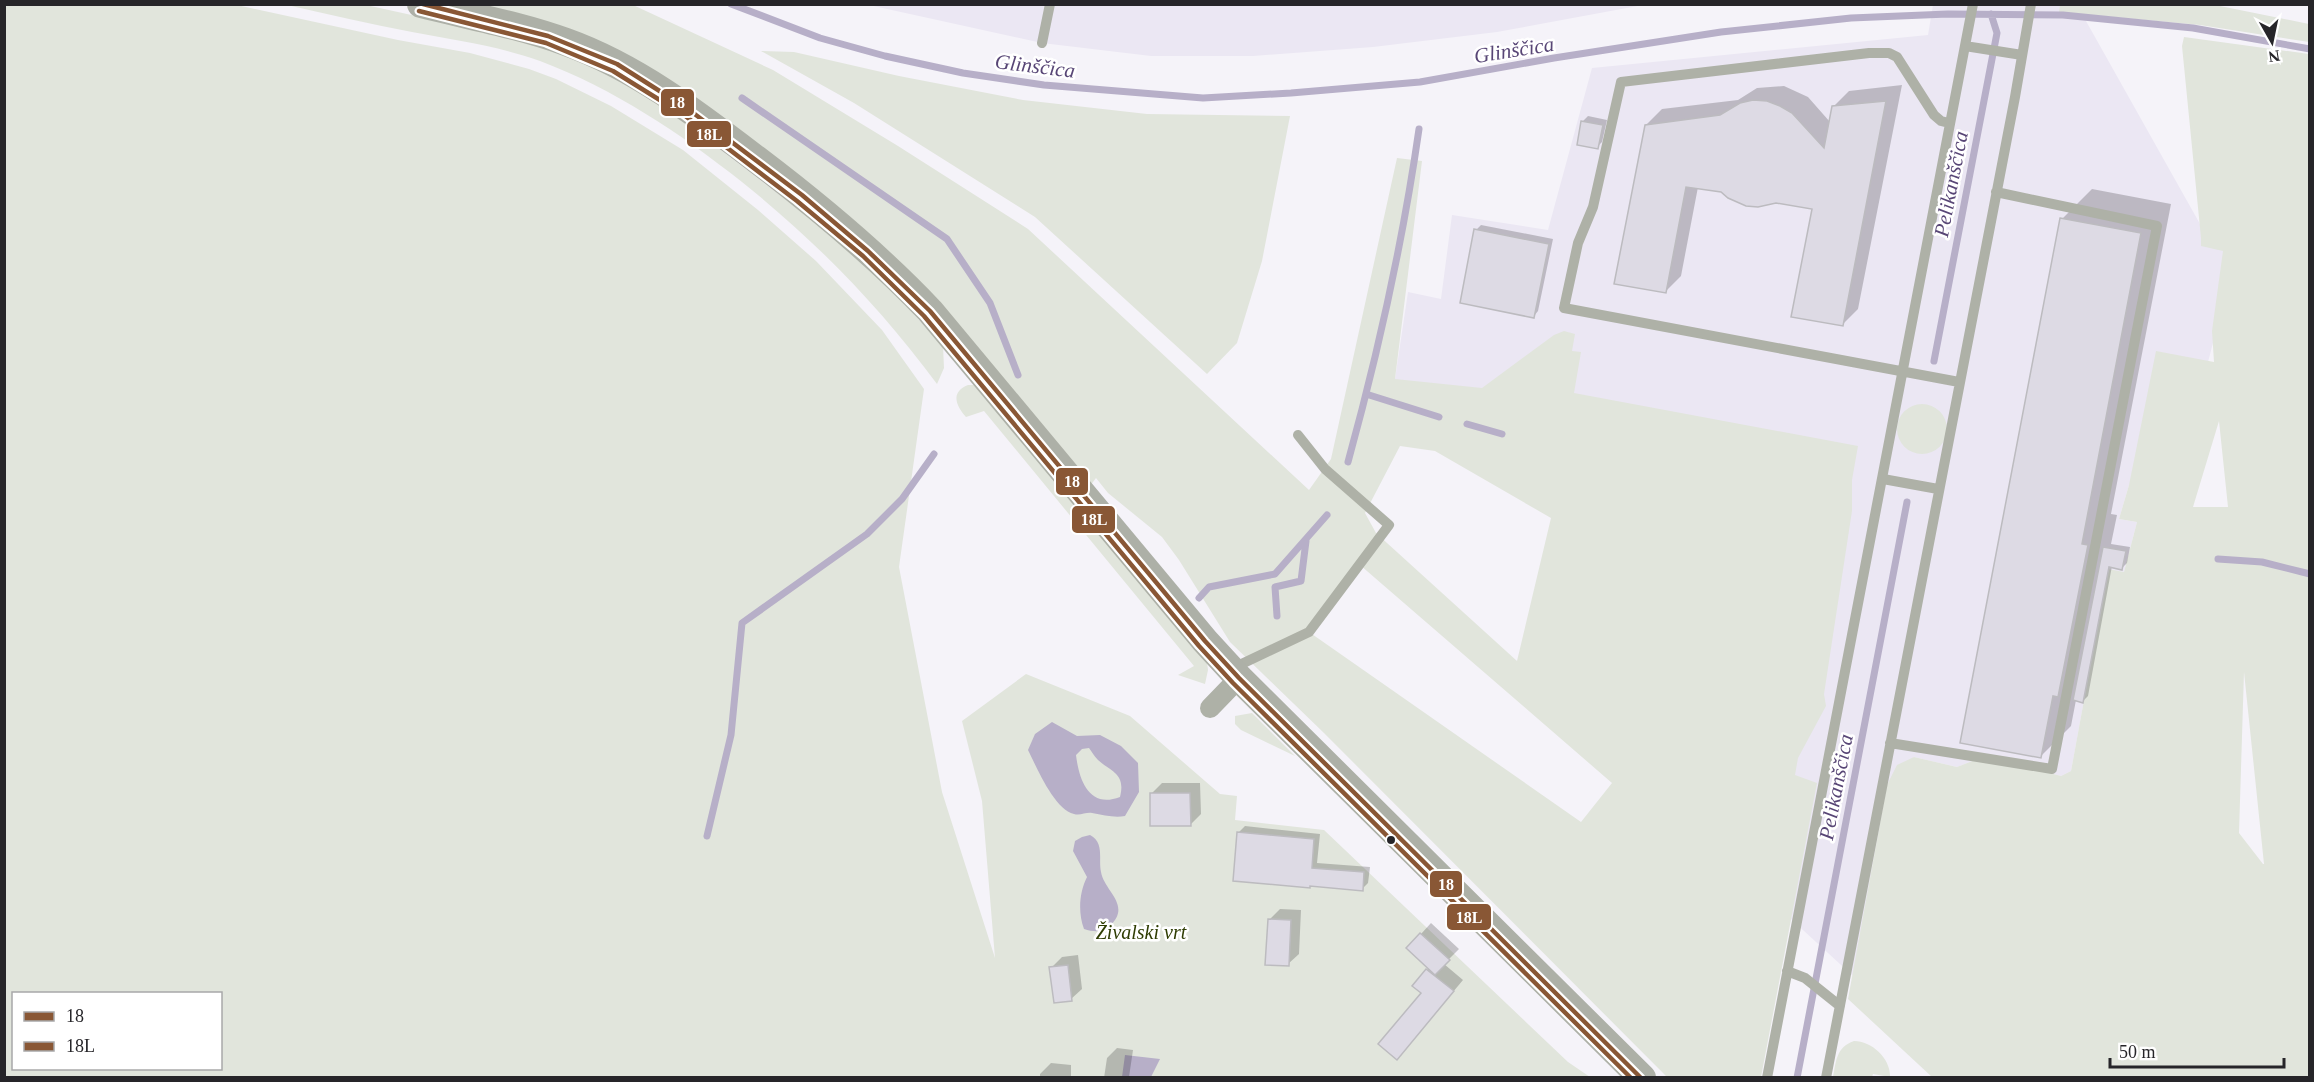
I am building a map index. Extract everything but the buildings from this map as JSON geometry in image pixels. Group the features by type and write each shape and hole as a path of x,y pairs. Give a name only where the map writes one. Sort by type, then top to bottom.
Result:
{"main road":[{"path":"421,4 567,42 618,65 672,97 728,137 855,238 892,271 930,311 1235,674 1642,1077"}],"street":[{"path":"1210,708 1235,674"}],"lane":[{"path":"1042,43 1050,4"},
{"path":"1767,1077 1883,479 1949,123 1974,4"},
{"path":"1827,1077 1838,1003 2015,97 2031,4"},
{"path":"1965,46 2022,55"},
{"path":"1949,123 1941,121 1934,115 1897,57 1888,53 1869,53 1621,82 1593,207 1578,243 1564,308 1959,382"},
{"path":"1890,743 2052,769 2153,249 2157,226 1996,192"},
{"path":"1235,674 1310,632 1389,525 1325,469 1298,435"},
{"path":"1883,479 1938,489"},
{"path":"1787,971 1805,978 1838,1003"}],"shaded area":[{"path":"869,5 1643,5 1497,32 1373,47 1253,56 1151,56 1042,43"},
{"path":"1933,5 2077,5 2200,224 2231,244 2208,362 2129,485 2119,519 2137,522 2124,572 2108,570 2071,771 2061,776 1985,756 1957,767 1914,757 1887,785 1853,976 1791,919 1679,764 1608,518 1395,379 1408,292 1441,299 1452,215 1548,230 1592,68 1928,35"},
{"path":"1052,722 1077,736 1100,735 1121,746 1138,763 1139,792 1125,816 1076,814 1067,811 1047,787 1028,750 1035,734","holes":["1089,748 1098,760 1119,778 1120,797 1109,800 1100,799 1087,790 1080,774 1076,755 1082,749"]},
{"path":"1090,835 1098,842 1103,879 1118,905 1116,918 1110,926 1098,931 1084,929 1082,923 1081,896 1087,877 1073,851 1075,841"},
{"path":"1125,1055 1160,1059 1151,1077 1122,1077"}],"green space":[{"name":"Živalski vrt","path":"5,4 237,5 470,53 556,79 611,106 683,150 758,210 816,261 882,330 924,389 899,567 942,792 995,958 982,801 962,721 1026,674 1130,716 1220,794 1237,796 1235,820 1324,830 1568,1062 1590,1077 5,1078"},
{"path":"287,5 366,5 507,36 565,52 650,96 862,258 943,346 944,368 937,384 893,328 822,252 742,182 646,114 567,72 508,51"},
{"path":"464,5 633,5 773,70 1028,229 1309,490 1331,459 1397,158 1422,161 1395,379 1482,388 1554,335 1564,331 1575,334 1572,351 1581,352 1574,393 1858,446 1852,480 1852,511 1824,694 1826,706 1798,758 1795,775 1817,783 1761,1077 1667,1077 1324,733 1230,642 1162,537 1108,493 1096,478 1090,486 728,123","holes":["1400,446 1435,451 1551,518 1517,661 1376,533 1365,513","1360,565 1612,783 1581,822 1309,632"]},
{"path":"2060,5 2215,5 2309,24 2309,42 2200,25 2059,12"},
{"path":"2184,37 2309,54 2309,1077 1932,1077 1848,999 1887,785 1897,765 1914,757 1957,767 1985,756 2061,776 2071,771 2108,569 2124,572 2137,522 2119,519 2129,485 2156,351 2214,362 2212,331 2223,251 2201,246 2182,46","holes":["2219,421 2228,507 2193,507","2244,672 2264,864 2239,833"]},
{"path":"761,51 794,52 899,76 1023,100 1147,114 1290,116 1262,261 1237,343 1207,374 1035,217 854,103"},
{"path":"974,385 1207,662 1205,684 1178,675 1194,666 984,411 966,417 962,413 957,404 957,395 962,388"},
{"path":"1922,404 1940,411 1947,429 1940,447 1922,454 1904,447 1897,429 1904,411"},
{"path":"1252,713 1295,756 1241,730 1235,724 1235,716"},
{"path":"1854,1041 1867,1044 1879,1052 1887,1064 1890,1077 1873,1074 1872,1077 1833,1077 1840,1051"}],"waterway":[{"name":"Glinščica","path":"731,4 820,38 885,56 963,73 1044,85 1203,98 1420,82 1721,32 1851,18 1948,14 2063,15 2193,28 2310,49"},
{"name":"Pelikanščica","path":"1934,361 1997,33 1991,14"},
{"path":"742,98 947,239 990,303 1018,375"},
{"path":"1348,462 1389,297 1419,129"},
{"path":"1366,394 1439,417"},
{"path":"1467,424 1502,434"},
{"path":"707,836 731,735 742,623 867,534 902,499 934,454"},
{"name":"Pelikanščica","path":"1797,1078 1907,502"},
{"path":"1199,598 1209,587 1275,574 1327,515"},
{"path":"1277,616 1275,587 1301,581 1306,541"},
{"path":"2218,559 2262,562 2310,574"}],"transit line":[{"name":"18","path":"423,4 548,36 617,64 688,109 802,195 868,251 930,311 1205,641 1239,678 1641,1078"},
{"name":"18L","path":"419,11 546,43 613,71 684,115 797,201 863,256 924,316 1199,646 1233,683 1631,1078"}]}
